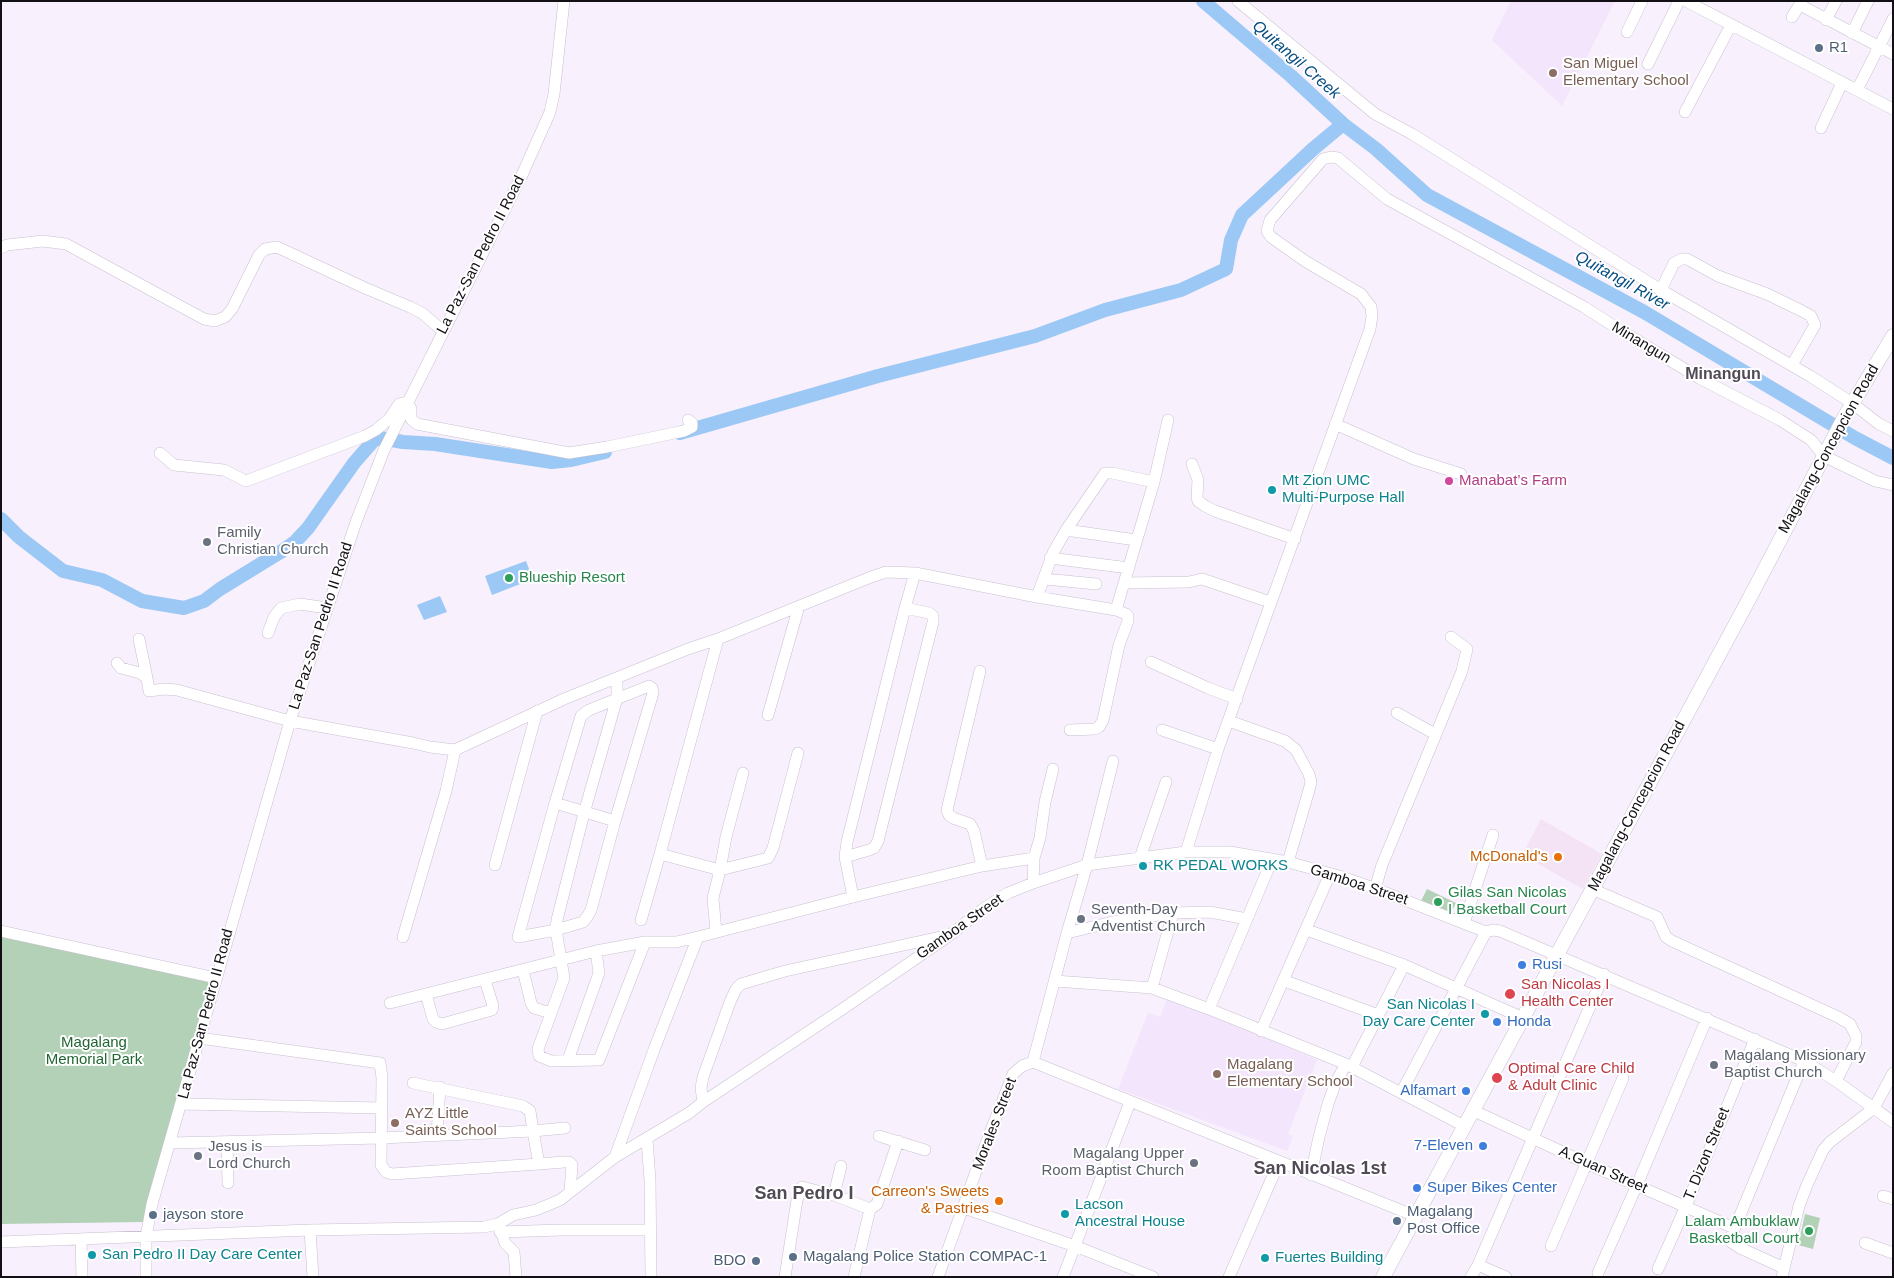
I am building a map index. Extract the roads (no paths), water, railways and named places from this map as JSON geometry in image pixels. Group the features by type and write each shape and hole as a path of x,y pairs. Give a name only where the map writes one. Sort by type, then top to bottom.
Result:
{"main road":[{"name":"Magalang-Concepcion Road","path":"1383,1277 1748,601 1825,452 1893,336"}],"street":[{"name":"La Paz-San Pedro II Road","path":"146,1277 146,1237 149,1216 290,721 356,522 384,450 522,175 550,112 554,94 564,1"},
{"path":"1238,1 1375,114 1412,134 1661,290 1792,365 1852,403 1879,424 1893,431"},
{"path":"1627,32 1642,1"},
{"path":"1648,64 1679,1"},
{"path":"1686,1 1893,109"},
{"path":"1826,20 1836,1"},
{"path":"1852,33 1868,1"},
{"path":"1792,17 1801,3 1826,20 1893,54"},
{"path":"1857,90 1893,20"},
{"path":"1685,112 1731,25"},
{"path":"1821,128 1842,83"},
{"name":"Minangun","path":"1335,424 1370,329 1371,307 1361,294 1305,261 1271,237 1267,231 1270,220 1323,159 1331,157 1338,158 1387,199 1584,307 1701,379 1780,420 1811,440 1825,452"},
{"path":"1,248 21,243 43,241 66,244 204,319 215,321 225,317 232,309 259,255 265,249 277,247 422,313 443,331"},
{"path":"1661,290 1674,264 1682,259 1687,259 1718,276 1767,294 1811,316 1815,325 1792,365"},
{"path":"160,453 174,464 224,470 246,481 365,436 389,419 399,404 407,402 411,409 411,419 422,425 569,453 684,431 692,427 692,423 688,420"},
{"path":"1116,610 1154,482 1168,420"},
{"path":"1186,852 1218,749 1335,424 1414,459 1461,474"},
{"path":"1825,452 1875,481 1893,485"},
{"path":"1192,464 1198,480 1198,501 1215,511 1295,539"},
{"path":"1037,597 1045,579 1050,558 1066,530 1105,474 1112,473 1154,482"},
{"path":"1066,530 1136,540"},
{"path":"1050,558 1129,568"},
{"path":"139,639 149,691 164,688 177,690 290,721 455,750 537,711 688,649 718,639 886,572 915,573 1037,597 1116,610 1128,616 1119,645 1103,720 1099,727 1095,729 1070,730"},
{"path":"853,897 845,857 846,842 915,573"},
{"path":"1045,579 1096,584"},
{"path":"1125,583 1189,582 1202,579 1270,602"},
{"path":"268,633 274,617 281,608 300,604 328,608"},
{"path":"768,715 799,606"},
{"path":"845,857 874,848 878,841 933,622 933,616 929,613 905,608"},
{"path":"1375,889 1382,865 1461,673 1467,650 1451,637"},
{"path":"641,920 718,639"},
{"path":"1151,662 1236,699"},
{"path":"117,664 121,668 140,673 147,678"},
{"path":"980,671 947,810 948,815 970,824 974,831 982,866"},
{"path":"617,678 617,698 584,812 556,930 564,978 538,1053 539,1056 551,1062 568,1060 597,1062 602,1058 645,942"},
{"path":"645,687 652,688 653,693 614,822 591,910 583,922 556,930 518,937 580,716 617,698 645,687"},
{"path":"495,865 537,711"},
{"path":"1397,713 1436,734"},
{"path":"1228,721 1285,741 1296,750 1309,774 1311,782 1288,862"},
{"path":"1162,730 1218,749"},
{"path":"403,937 446,791 455,750"},
{"path":"660,854 720,870 768,858 773,848 798,753"},
{"path":"1113,761 1087,865 1033,1062 1415,1216"},
{"path":"1033,883 1034,858 1040,838 1045,802 1053,768"},
{"path":"716,932 713,898 726,837 743,773"},
{"path":"1140,858 1166,782"},
{"path":"555,803 614,822"},
{"path":"1464,923 1493,835"},
{"name":"Gamboa Street","path":"499,1228 513,1215 536,1210 555,1202 615,1157 647,1140 761,1065 999,899 1033,883 1087,865 1186,852 1230,852 1288,862 1375,889 1486,932 1500,931 1804,1061 1836,1081 1893,1122"},
{"path":"390,1003 596,951 645,942 676,942 982,866 1034,858"},
{"path":"1209,1009 1272,860"},
{"path":"1261,1031 1285,981 1330,874"},
{"path":"1592,889 1657,918 1666,937 1672,941 1850,1024 1856,1036 1856,1042 1836,1081"},
{"path":"1067,933 1121,920 1173,912 1210,912 1247,919"},
{"path":"1152,988 1173,912"},
{"path":"1306,930 1404,964 1523,1018"},
{"path":"1,931 216,978"},
{"path":"1401,1093 1486,932"},
{"path":"703,1102 701,1088 703,1077 730,1002 741,984 785,971 870,951 950,935"},
{"path":"615,1157 698,937"},
{"path":"568,1060 599,973 596,951"},
{"path":"1312,1175 1319,1137 1328,1104 1336,1084 1349,1066 1378,1015 1404,964"},
{"path":"523,970 534,1008 552,1013"},
{"path":"1471,1277 1478,1265 1604,974"},
{"path":"426,994 433,1019 442,1024 492,1010 493,1006 485,980"},
{"path":"1055,981 1152,988 1349,1066 1464,1126"},
{"path":"1285,981 1378,1015"},
{"path":"1598,1273 1637,1185 1706,1018"},
{"path":"199,1038 377,1061 381,1066 381,1164 386,1172 392,1174 564,1162 570,1163 572,1167 570,1192"},
{"name":"T. Dizon Street","path":"1658,1269 1755,1039"},
{"path":"1804,1061 1734,1228 1731,1242 1783,1272 1799,1206 1823,1150 1874,1108 1893,1073"},
{"name":"Morales Street","path":"938,1277 1013,1074 1022,1066 1033,1062"},
{"path":"1551,1246 1623,1078"},
{"path":"413,1083 440,1087 523,1106 530,1111 539,1164"},
{"path":"437,1135 440,1087"},
{"path":"1063,1277 1130,1102"},
{"path":"182,1104 381,1108"},
{"name":"A.Guan Street","path":"1472,1110 1586,1163 1734,1228"},
{"path":"170,1143 381,1138 565,1128"},
{"path":"879,1136 925,1150"},
{"path":"647,1140 650,1180 651,1277"},
{"path":"854,1277 870,1209 877,1204 898,1141"},
{"path":"226,1142 228,1183"},
{"path":"1229,1277 1279,1162"},
{"path":"834,1195 841,1166"},
{"path":"785,1277 800,1190 804,1188 834,1195 870,1209"},
{"path":"964,1208 1075,1246 1153,1277"},
{"path":"1,1242 310,1230 484,1227 561,1230 651,1230"},
{"path":"499,1228 505,1243 514,1252 516,1277"},
{"path":"310,1230 313,1277"},
{"path":"81,1239 82,1277"},
{"path":"1865,1244 1893,1253"},
{"path":"1478,1265 1506,1277"}],"water":[{"name":"Blueship Resort","path":"526,561 533,579 492,595 485,576"},
{"path":"440,596 447,612 424,620 417,605"}],"waterway":[{"name":"Quitangil River","path":"1203,1 1427,195 1644,312 1855,438 1893,458"},
{"path":"680,433 878,376 1035,336 1105,310 1181,290 1226,269 1231,240 1242,215 1313,149 1343,124"},
{"path":"1,519 19,537 63,571 102,580 142,601 184,608 204,601 295,542 308,528 354,463 374,440 380,438 435,444 552,462 571,460 605,452"}],"place":[{"name":"R1","path":"1819,48"},
{"name":"San Miguel Elementary School","path":"1553,73"},
{"name":"Manabat’s Farm","path":"1449,481"},
{"name":"Mt Zion UMC Multi-Purpose Hall","path":"1272,490"},
{"name":"Family Christian Church","path":"207,542"},
{"name":"Blueship Resort","path":"509,578"},
{"name":"McDonald's","path":"1558,857"},
{"name":"RK PEDAL WORKS","path":"1143,866"},
{"name":"Gilas San Nicolas I Basketball Court","path":"1438,902"},
{"name":"Seventh-Day Adventist Church","path":"1081,919"},
{"name":"Rusi","path":"1522,965"},
{"name":"San Nicolas I Health Center","path":"1510,994"},
{"name":"San Nicolas I Day Care Center","path":"1485,1014"},
{"name":"Honda","path":"1497,1022"},
{"name":"Magalang Missionary Baptist Church","path":"1714,1065"},
{"name":"Magalang Elementary School","path":"1217,1074"},
{"name":"Optimal Care Child & Adult Clinic","path":"1497,1078"},
{"name":"Alfamart","path":"1466,1091"},
{"name":"AYZ Little Saints School","path":"395,1123"},
{"name":"7-Eleven","path":"1483,1146"},
{"name":"Jesus is Lord Church","path":"198,1156"},
{"name":"Magalang Upper Room Baptist Church","path":"1194,1163"},
{"name":"Super Bikes Center","path":"1417,1188"},
{"name":"Carreon's Sweets & Pastries","path":"999,1201"},
{"name":"Lacson Ancestral House","path":"1065,1214"},
{"name":"jayson store","path":"153,1215"},
{"name":"Magalang Post Office","path":"1397,1221"},
{"name":"Lalam Ambuklaw Basketball Court","path":"1809,1231"},
{"name":"San Pedro II Day Care Center","path":"92,1255"},
{"name":"Magalang Police Station COMPAC-1","path":"793,1257"},
{"name":"Fuertes Building","path":"1265,1258"},
{"name":"BDO","path":"756,1261"}],"district":[{"name":"Minangun","path":"1723,375"},
{"name":"San Nicolas 1st","path":"1320,1169"},
{"name":"San Pedro I","path":"804,1194"}],"water label":[{"name":"Quitangil Creek","path":"1296,60"}],"park label":[{"name":"Magalang Memorial Park","path":"94,1052"}]}
